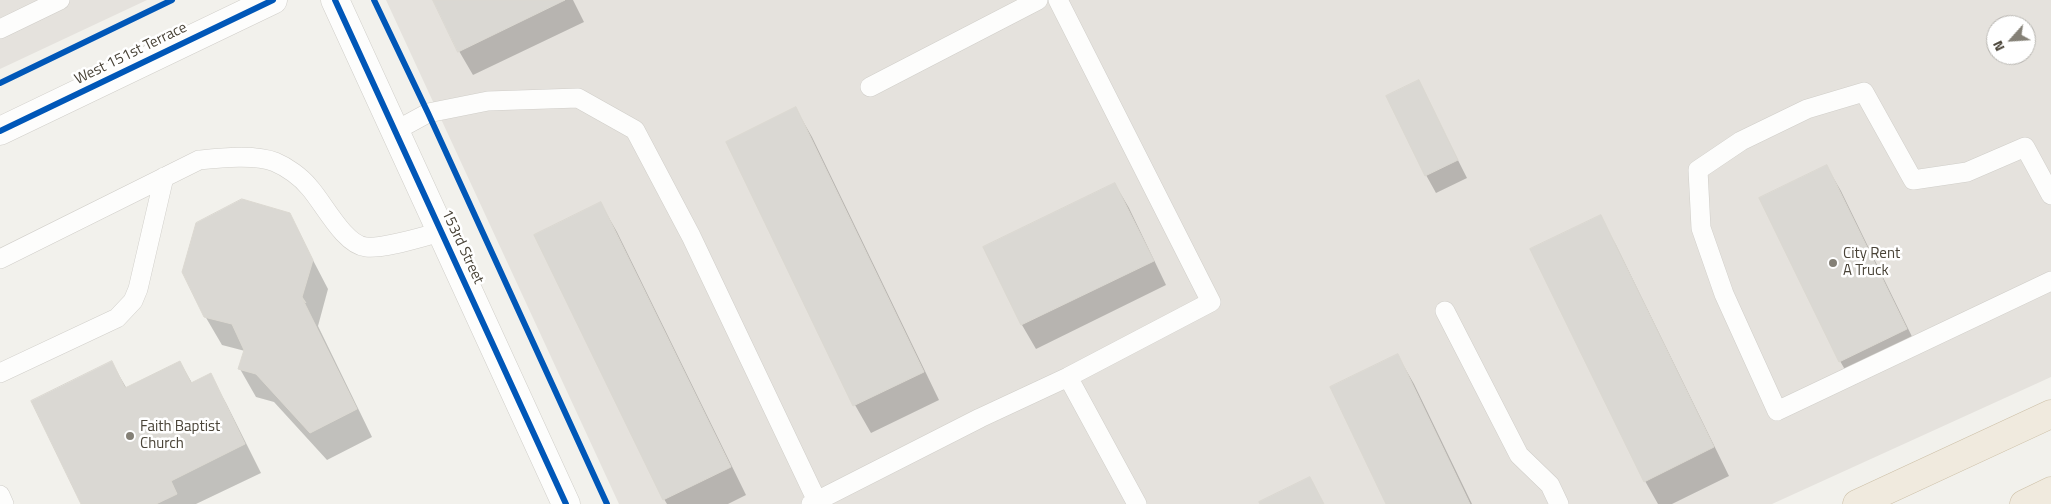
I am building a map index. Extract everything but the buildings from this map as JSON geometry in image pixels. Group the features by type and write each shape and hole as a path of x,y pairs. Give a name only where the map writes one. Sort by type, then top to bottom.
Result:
{"highway":[{"path":"1857,504 2051,414"},
{"path":"2024,504 2051,492"}],"street":[{"name":"West 151st Terrace","path":"0,131 273,0"},
{"name":"153rd Street","path":"335,0 566,504"}],"lane":[{"path":"0,29 60,0"},
{"path":"870,87 1038,0"},
{"path":"395,131 428,113 488,101 578,98 635,130 691,236 814,503 980,418 1068,377 1211,302 1058,0"},
{"path":"2051,195 2025,147 1968,172 1913,180 1864,92 1807,109 1741,141 1698,170 1701,228 1724,294 1777,411 2051,281"},
{"path":"0,259 199,160 232,156 274,161 290,170 308,185 348,239 364,247 381,246 442,232"},
{"path":"0,373 117,318 133,301 138,289 164,177"},
{"path":"1445,311 1519,455 1550,485 1559,504"},
{"path":"1068,377 1137,504"},
{"path":"0,495 4,504"}],"shaded area":[{"path":"0,0 147,0 0,69"},
{"path":"386,0 2051,0 2051,377 1772,504 619,504"}],"cycle path":[{"path":"0,83 172,0"},
{"path":"0,131 273,0"},
{"path":"335,0 566,504"},
{"path":"374,0 428,113 607,504"}],"place":[{"name":"City Rent A Truck","path":"1833,263"},
{"name":"Faith Baptist Church","path":"130,436"}]}
